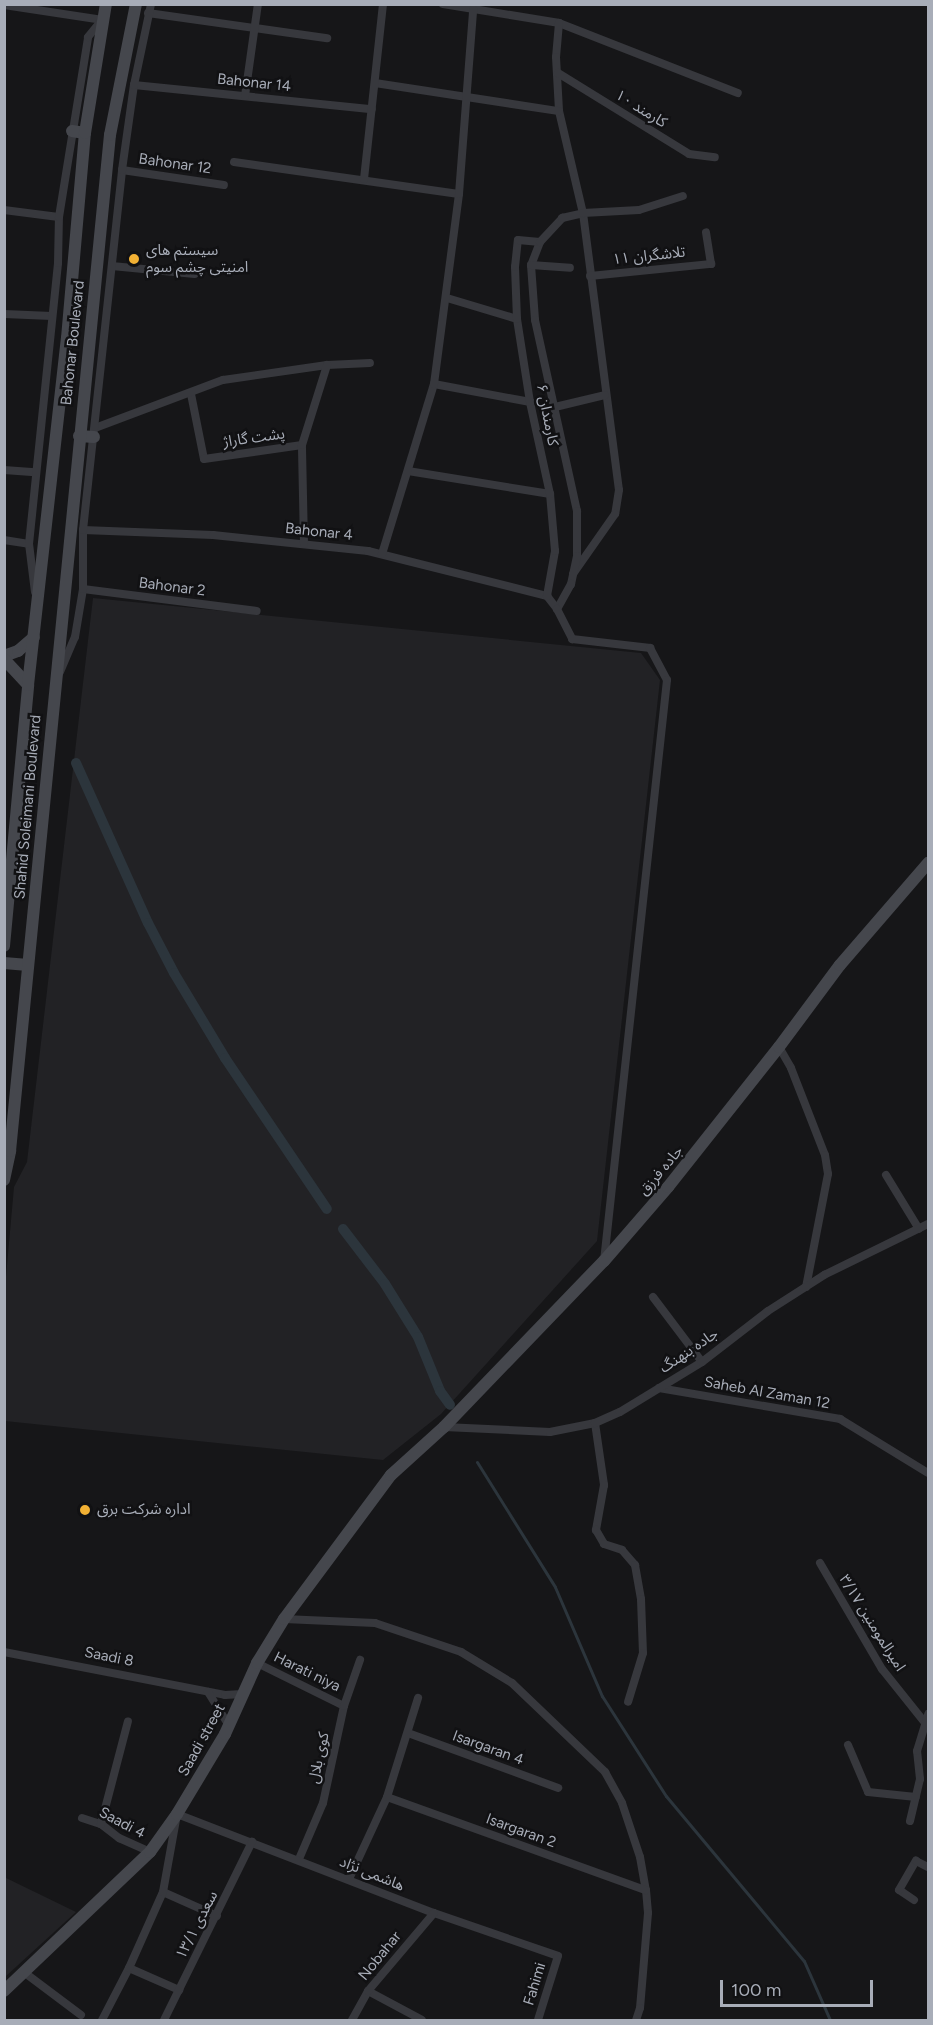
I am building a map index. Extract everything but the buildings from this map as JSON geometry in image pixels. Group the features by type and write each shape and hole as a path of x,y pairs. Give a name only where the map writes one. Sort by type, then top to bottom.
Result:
{"main road":[{"name":"Bahonar Boulevard","path":"28,685 67,338 85,133 106,4"},
{"name":"Bahonar Boulevard","path":"54,687 110,135 136,4"},
{"path":"72,131 85,133"},
{"path":"67,338 77,342 89,339"},
{"path":"64,357 76,355 86,360"},
{"path":"79,436 95,433"},
{"path":"28,685 4,657 18,651 34,637"},
{"name":"Shahid Soleimani Boulevard","path":"4,946 28,685"},
{"name":"Shahid Soleimani Boulevard","path":"4,1180 28,965 54,687"},
{"name":"جاده فرزق","path":"391,1475 444,1427 604,1261 668,1187 779,1047 840,965 928,862"},
{"path":"4,963 28,965"},
{"name":"Saadi street","path":"4,1991 150,1852 177,1814 229,1726 257,1663 284,1619 391,1475"}],"street":[{"path":"245,96 258,4"},
{"path":"364,179 383,4"},
{"path":"443,4 559,23 702,81 738,93"},
{"path":"4,5 103,20"},
{"path":"54,687 75,637 83,589 83,530 122,170 134,86 150,9 253,29 327,38"},
{"path":"381,554 434,384 459,194 473,10"},
{"path":"36,606 28,544 58,263 59,217 88,37 103,20"},
{"path":"559,23 559,111 582,213 619,490 615,514 573,574"},
{"name":"کارمند ۱۰","path":"558,73 689,154 715,157"},
{"path":"375,83 559,111"},
{"name":"Bahonar 14","path":"134,86 372,109"},
{"path":"234,162 459,194"},
{"name":"Bahonar 12","path":"122,170 224,185"},
{"path":"557,609 571,584 577,556 577,511 535,320 531,265 540,242 562,218 582,213 639,210 683,196"},
{"path":"4,210 59,217"},
{"name":"تلاشگران ۱۱","path":"590,276 711,264 706,232"},
{"name":"کارمندان ۶","path":"540,242 518,240 514,267 517,319 530,402 550,494 555,551 547,596"},
{"path":"531,265 570,268"},
{"path":"112,266 195,274"},
{"path":"447,298 517,319"},
{"path":"4,314 52,316"},
{"path":"95,433 223,380 327,365 370,363"},
{"path":"304,544 302,445 327,365"},
{"path":"434,384 530,402"},
{"name":"پشت گاراژ","path":"191,394 204,459 302,445"},
{"path":"555,406 605,395"},
{"path":"4,470 35,472"},
{"path":"408,471 550,494"},
{"name":"Bahonar 4","path":"83,530 213,535 381,554 547,596"},
{"path":"4,540 28,544"},
{"name":"Bahonar 2","path":"83,589 258,611"},
{"path":"547,596 557,609 572,639 650,648 667,680 604,1261"},
{"path":"779,1047 791,1068 825,1155 828,1174 806,1287"},
{"path":"886,1175 919,1229"},
{"name":"جاده بنهنگ","path":"444,1427 550,1432 595,1423 620,1412 702,1362 768,1311 806,1287 928,1224"},
{"path":"653,1297 702,1362"},
{"name":"Saheb Al Zaman 12","path":"659,1388 840,1419 928,1473"},
{"path":"595,1423 604,1485 596,1530 604,1544 622,1550 635,1565 641,1599 643,1653 628,1702"},
{"name":"امیرالمومنین ۳/۱۷","path":"820,1563 882,1669 926,1724"},
{"path":"284,1619 375,1623 461,1652 512,1683 604,1772 614,1785 640,1857 646,1890 648,1913 636,2020"},
{"name":"Saadi 8","path":"4,1652 208,1692 225,1695 242,1694"},
{"name":"کوی بلال","path":"299,1859 323,1803 344,1706 360,1660"},
{"name":"Harati niya","path":"257,1663 344,1706"},
{"path":"208,1692 229,1726"},
{"path":"349,1879 387,1797 418,1698"},
{"path":"910,1821 916,1797 925,1780 917,1750 928,1714"},
{"path":"101,1824 128,1721"},
{"name":"Isargaran 4","path":"408,1732 558,1788"},
{"path":"848,1744 868,1792 916,1797"},
{"name":"Isargaran 2","path":"387,1797 646,1890"},
{"path":"102,2020 129,1968 163,1892 177,1814"},
{"name":"هاشمی نژاد","path":"177,1814 299,1859 434,1913 558,1956"},
{"name":"Saadi 4","path":"82,1818 101,1824 119,1838 150,1852"},
{"name":"سعدی ۱۳/۱","path":"164,2020 252,1842"},
{"path":"914,1900 899,1890 916,1861 928,1867"},
{"path":"163,1892 217,1916"},
{"name":"Nobahar","path":"352,2020 368,1991 434,1913"},
{"name":"Fahimi","path":"538,2020 558,1956"},
{"path":"129,1968 179,1990"},
{"path":"25,1973 81,2015"},
{"path":"368,1991 422,2020"}],"shaded area":[{"path":"93,598 641,653 660,680 597,1241 441,1414 383,1460 5,1421 4,1299 14,1187 27,1162"},
{"path":"4,1877 76,1912 5,1977 4,1976"}],"waterway":[{"path":"76,763 148,923 174,973 225,1058 327,1209"},
{"path":"343,1229 385,1284 418,1337 440,1391 450,1405"},
{"path":"477,1462 555,1587 602,1696 666,1796 804,1961 830,2020"}],"place":[{"name":"سیستم های امنیتی چشم سوم","path":"134,259"},
{"name":"اداره شرکت برق","path":"85,1510"}]}
